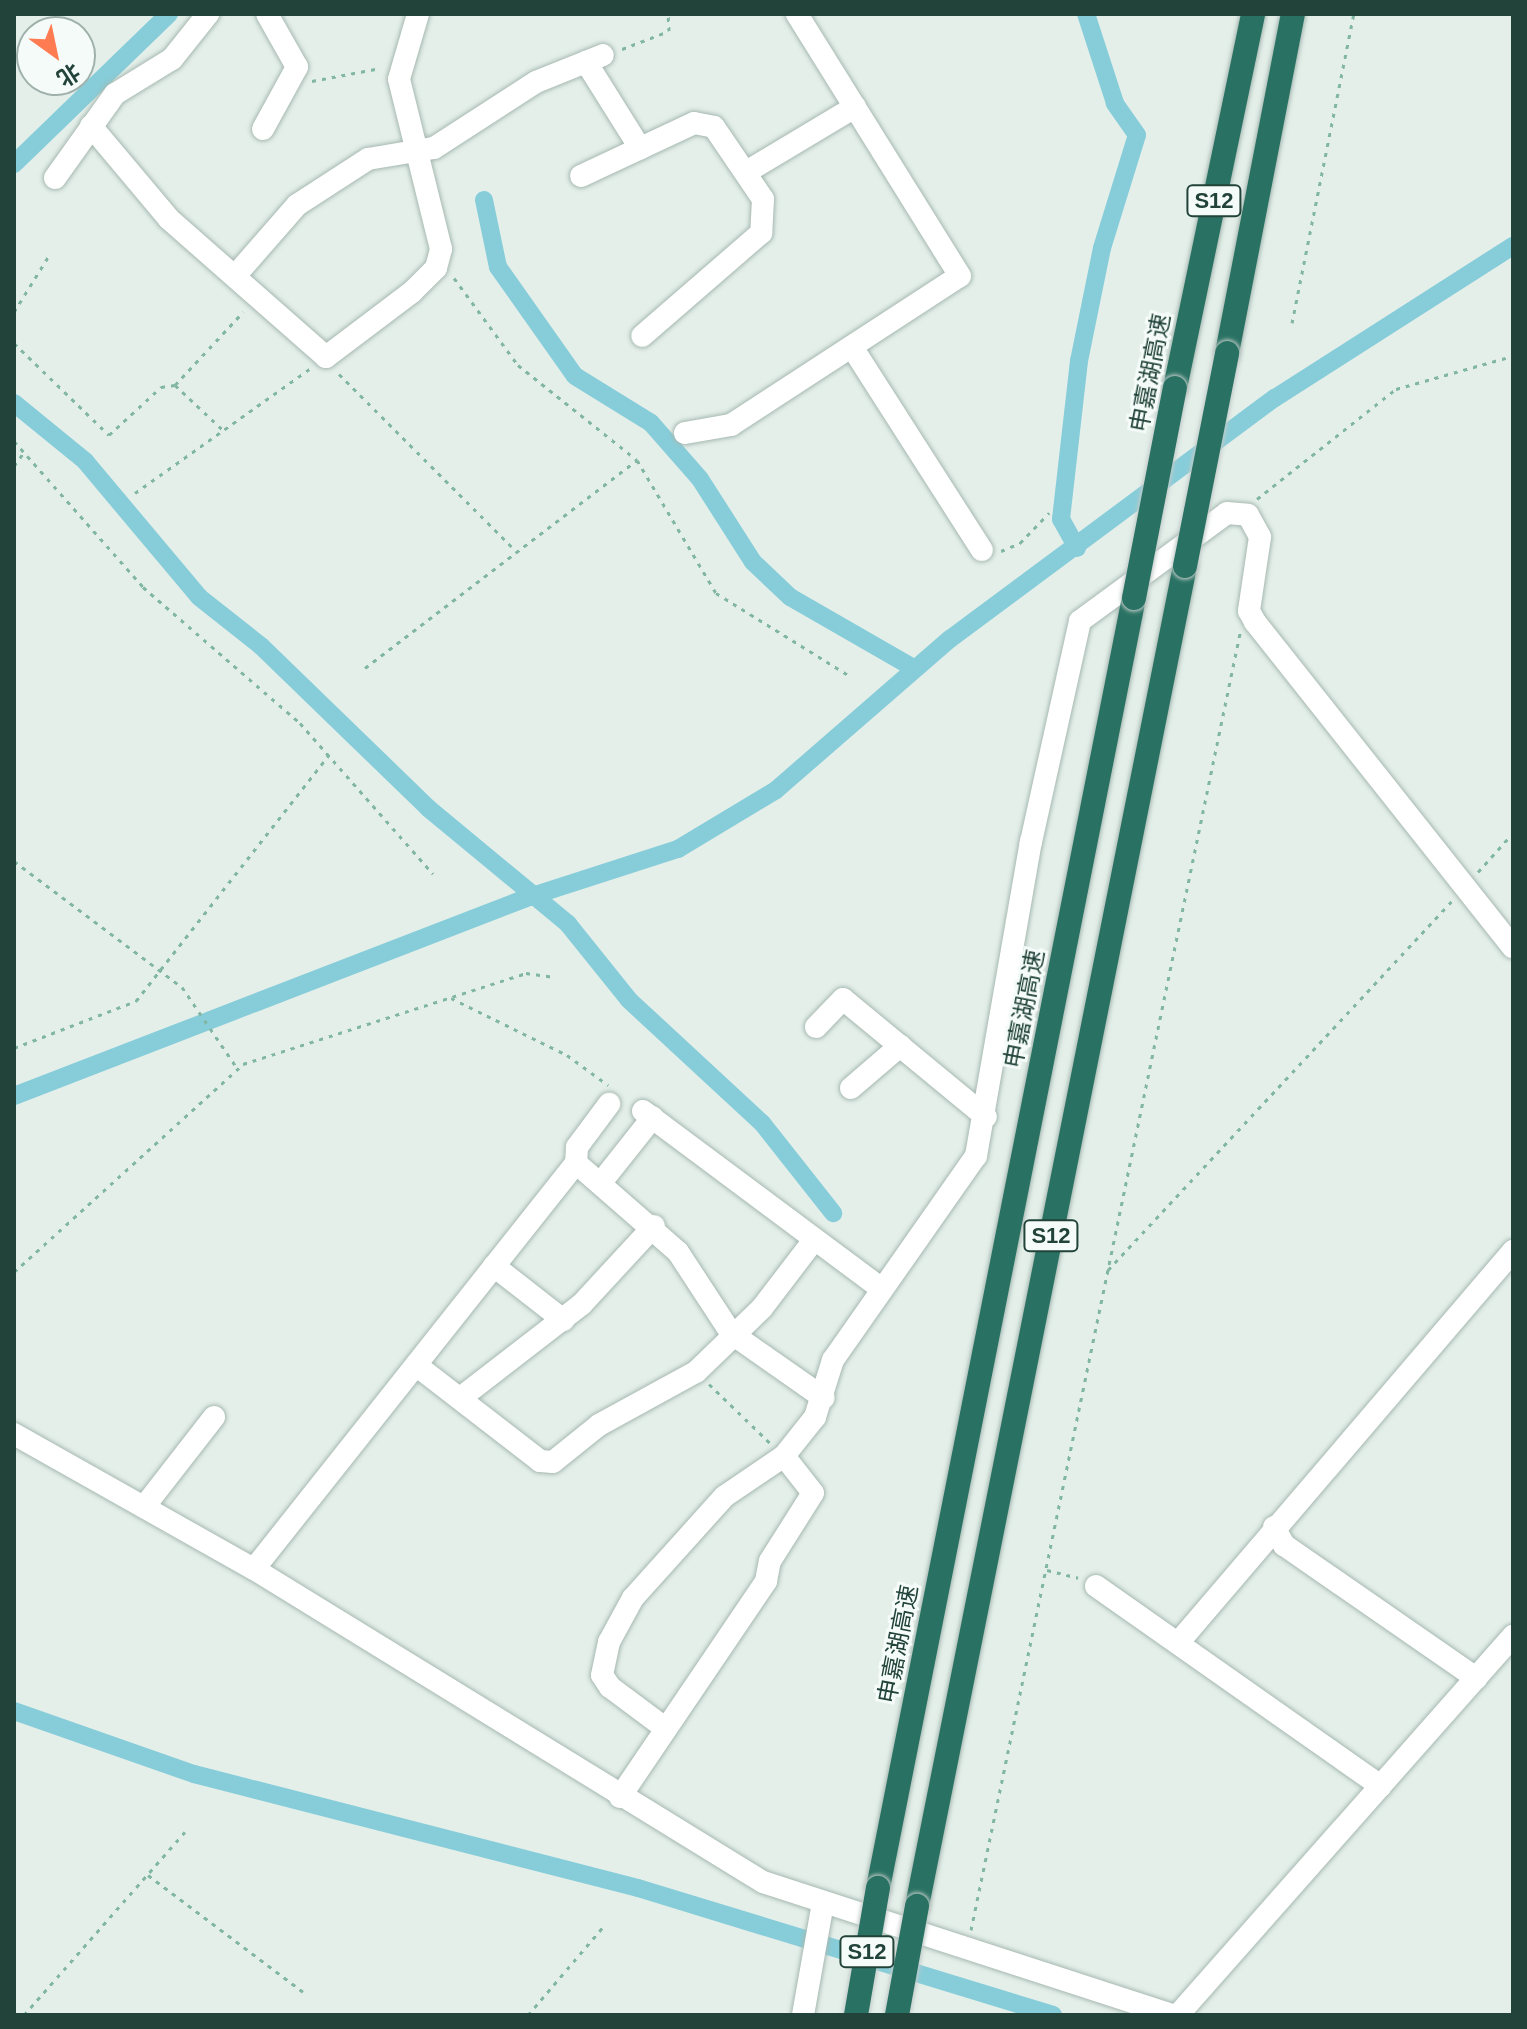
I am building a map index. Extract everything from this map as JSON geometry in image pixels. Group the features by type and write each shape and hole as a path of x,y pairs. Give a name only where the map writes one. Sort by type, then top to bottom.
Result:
{"highway":[{"name":"申嘉湖高速","path":"856,2015 878,1888 1175,388 1253,14"},
{"name":"S12","path":"897,2015 1293,14"}],"street":[{"path":"55,178 115,94 172,59 208,14"},
{"path":"263,129 293,77 291,47 267,14"},
{"path":"91,126 169,219 326,357 412,292 439,259 399,79 402,57 418,14"},
{"path":"685,433 731,425 960,276 797,14"},
{"path":"235,276 297,205 368,159 434,148 536,82 594,58 640,148"},
{"path":"748,171 855,107"},
{"path":"581,176 694,123 714,127 748,171 768,216 761,233 642,336"},
{"path":"852,347 982,550"},
{"path":"665,1728 610,1687 602,1675 609,1642 633,1598 725,1496 784,1456 824,1398 833,1360 966,1175 986,1117 1031,842 1076,632 1091,611 1227,513 1248,515 1260,537 1249,611 1513,947"},
{"path":"816,1027 843,999 986,1117"},
{"path":"851,1088 900,1046"},
{"path":"254,1569 576,1163 577,1147 609,1104"},
{"path":"603,1180 648,1114 882,1289"},
{"path":"576,1163 603,1180 654,1226 731,1333 824,1398"},
{"path":"463,1396 563,1320 654,1226"},
{"path":"416,1365 463,1396 540,1461 553,1462 599,1425 696,1372 731,1333 762,1308 814,1240"},
{"path":"1178,1643 1513,1251"},
{"path":"494,1266 563,1320"},
{"path":"144,1507 214,1417"},
{"path":"14,1434 254,1569 620,1797 763,1882 821,1911 967,1950 1175,2015 1513,1636"},
{"path":"620,1797 766,1581 770,1561 813,1493 784,1456"},
{"path":"1274,1527 1284,1545 1476,1678"},
{"path":"1096,1586 1381,1786"},
{"path":"803,2015 821,1911"}],"path":[{"path":"594,58 658,39 669,31 668,14"},
{"path":"1292,323 1354,14"},
{"path":"293,77 324,83 402,57"},
{"path":"14,312 50,254"},
{"path":"439,259 518,365 637,460 716,593 848,675"},
{"path":"14,343 109,435 161,387 175,385 258,296"},
{"path":"1248,515 1270,483 1396,389 1513,356"},
{"path":"135,493 326,357 517,552"},
{"path":"175,385 224,430"},
{"path":"14,441 143,587 329,755 433,874"},
{"path":"14,466 25,451"},
{"path":"365,668 637,460"},
{"path":"982,550 1020,543 1049,513"},
{"path":"967,1950 1233,653 1249,611"},
{"path":"14,1048 136,1001 159,973 196,916 329,755"},
{"path":"1106,1272 1513,833"},
{"path":"14,861 159,973 182,987 237,1069"},
{"path":"14,1272 237,1069 257,1056 526,973 553,977"},
{"path":"448,996 567,1055 648,1114"},
{"path":"696,1372 784,1456"},
{"path":"1047,1570 1096,1586"},
{"path":"24,2015 185,1832"},
{"path":"148,1875 303,1992"},
{"path":"528,2015 603,1927"}],"waterway":[{"path":"14,164 169,14"},
{"path":"1077,548 1061,519 1079,361 1102,248 1137,135 1115,103 1086,14"},
{"path":"484,200 498,267 575,376 651,423 700,479 753,562 790,597 915,669"},
{"path":"14,1096 529,897 678,849 776,790 950,639 1275,398 1513,246"},
{"path":"14,403 85,461 199,597 261,646 428,808 568,924 629,1000 762,1123 833,1213"},
{"path":"14,1711 194,1774 638,1888 1053,2015"}]}
